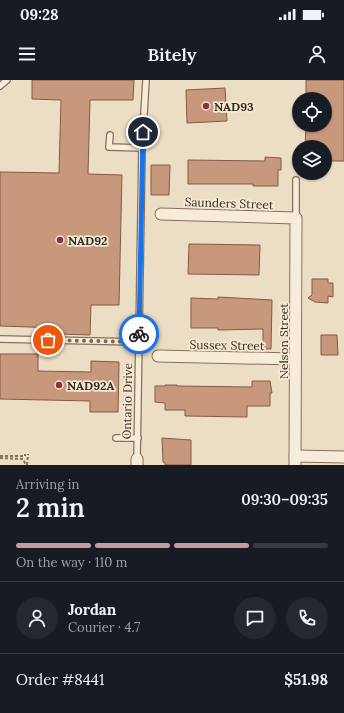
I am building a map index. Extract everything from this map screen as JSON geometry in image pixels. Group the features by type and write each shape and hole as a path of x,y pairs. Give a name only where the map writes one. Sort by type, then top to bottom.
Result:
{"street":[{"name":"Saunders Street","path":"161,214 296,218"},
{"name":"Nelson Street","path":"295,461 296,218"},
{"name":"Sussex Street","path":"158,356 295,359"},
{"path":"295,461 344,457"}],"lane":[{"path":"0,86 7,80"},
{"name":"Ontario Drive","path":"137,462 142,148 146,80"},
{"path":"110,135 109,147 142,148"},
{"path":"296,180 296,218"},
{"path":"0,339 139,342"},
{"path":"116,438 138,438"}],"path":[{"path":"0,457 25,456 25,454"},
{"path":"26,465 28,454"},
{"path":"0,457 23,459 26,465"}],"building":[{"name":"NAD92","path":"32,80 134,80 133,100 90,100 88,174 122,175 119,305 91,305 90,335 60,334 60,328 0,326 0,172 59,173 61,100 32,99"},
{"path":"306,80 344,80 344,161 332,161 332,140 305,140 306,132 332,132 332,92 306,92"},
{"name":"NAD93","path":"225,88 227,121 187,123 186,90"},
{"path":"265,157 281,158 281,170 278,170 278,186 253,186 253,184 188,184 188,160 265,161"},
{"path":"151,165 170,165 169,195 151,195"},
{"path":"189,244 260,245 259,275 188,274"},
{"path":"312,279 328,279 328,283 333,283 333,297 328,296 328,303 315,302 308,298 312,295"},
{"path":"218,297 272,300 271,349 263,349 263,329 218,330 218,328 191,328 191,298 218,299"},
{"path":"321,335 337,335 338,355 321,355"},
{"name":"NAD92A","path":"0,354 38,354 38,371 91,372 91,361 119,362 118,412 90,412 90,401 0,399"},
{"path":"252,381 270,381 272,393 270,393 270,406 247,406 247,417 185,416 185,410 165,410 165,403 155,402 155,386 177,385 252,387"},
{"path":"162,438 191,440 191,465 165,465 163,462"}],"way so far":[{"path":"48,340 139,342 139,334"}],"place":[{"name":"NAD93","path":"206,106"},
{"name":"NAD92","path":"60,240"},
{"name":"NAD92A","path":"59,385"}],"route":[{"path":"139,334 143,132"}]}
